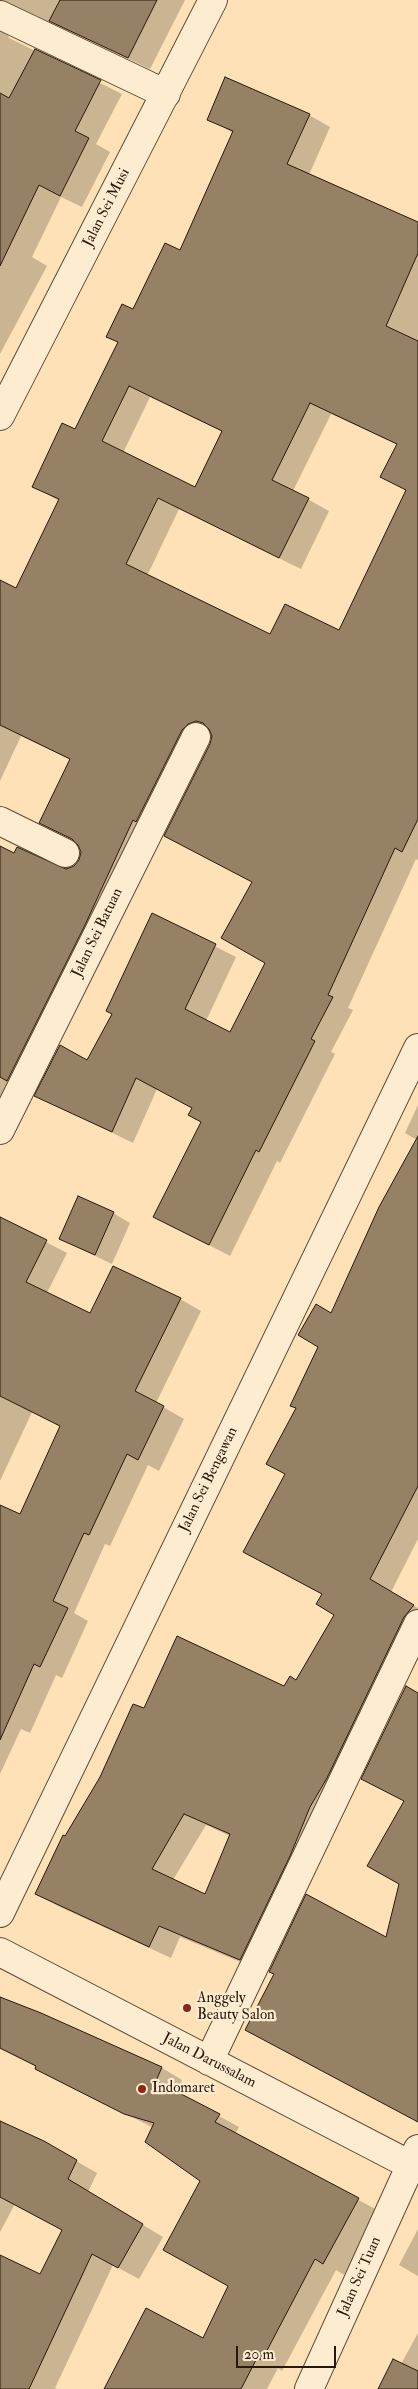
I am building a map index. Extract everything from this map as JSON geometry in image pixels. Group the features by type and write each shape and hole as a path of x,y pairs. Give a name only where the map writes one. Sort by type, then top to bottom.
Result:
{"street":[{"name":"Jalan Sei Musi","path":"0,416 214,0"},
{"path":"0,15 166,94"},
{"name":"Jalan Sei Batuan","path":"1,1128 196,736"},
{"path":"0,821 65,852"},
{"name":"Jalan Sei Bengawan","path":"0,1913 418,1048"},
{"path":"209,2061 418,1624"},
{"name":"Jalan Darussalam","path":"0,1952 209,2061 415,2161"},
{"name":"Jalan Sei Tuan","path":"309,2389 415,2161"}],"building":[{"path":"60,0 157,0 128,58 49,21"},
{"path":"35,49 101,80 75,131 89,138 60,196 39,185 0,266 0,93 9,98"},
{"path":"225,77 310,114 287,164 418,222 418,253 386,326 418,341 418,819 402,852 395,848 328,995 333,997 311,1039 315,1041 259,1152 256,1150 209,1245 153,1217 201,1122 188,1115 192,1108 136,1078 112,1132 34,1096 60,1045 87,1060 112,1014 106,1011 152,913 216,944 185,1009 230,1032 265,963 221,938 252,882 164,836 210,744 212,736 209,729 203,723 196,721 188,724 182,730 136,822 133,820 85,925 7,1081 0,1077 0,846 14,853 17,847 66,869 74,866 79,860 81,852 78,845 72,839 39,823 70,759 0,725 0,580 16,588 59,499 32,487 62,423 75,429 118,342 106,337 122,304 133,309 165,243 180,250 233,131 207,120","holes":["129,386 222,431 195,487 102,441","310,403 397,444 380,477 406,490 339,630 285,604 270,634 126,564 158,498 279,558 309,498 272,480"]},
{"path":"418,1136 418,1486 370,1579 414,1605 404,1617 327,1778 310,1807 290,1856 240,1960 159,1926 149,1947 35,1894 63,1835 65,1836 100,1777 133,1704 144,1708 177,1636 284,1686 290,1676 296,1680 334,1615 316,1604 322,1594 243,1552 285,1474 266,1464 296,1408 290,1406 318,1347 298,1335 316,1304 331,1313 379,1207","holes":["184,1814 230,1834 205,1894 152,1869"]},
{"path":"78,1196 114,1212 95,1255 59,1239"},
{"path":"0,1217 47,1240 26,1282 90,1313 113,1266 181,1298 135,1391 164,1406 138,1460 127,1454 89,1535 84,1533 53,1601 68,1608 40,1667 34,1664 0,1740 0,1505 20,1514 60,1426 0,1396"},
{"path":"406,1686 418,1693 418,2122 245,2030 274,1974 269,1972 306,1894 386,1937 399,1884 367,1866 404,1801 361,1779"},
{"path":"0,1997 41,2013 162,2067 156,2081 220,2114 215,2122 359,2198 323,2264 315,2259 262,2360 257,2358 241,2389 104,2389 146,2308 203,2338 228,2286 163,2250 200,2181 145,2142 154,2123 124,2114 35,2069 36,2066 0,2048"},
{"path":"0,2121 44,2141 77,2160 68,2179 143,2224 118,2268 92,2254 29,2389 0,2389 0,2255 40,2274 62,2230 0,2197"},
{"path":"393,2359 418,2371 418,2389 378,2389"}],"place":[{"name":"Anggely Beauty Salon","path":"187,2008"},
{"name":"Indomaret","path":"142,2089"}]}
